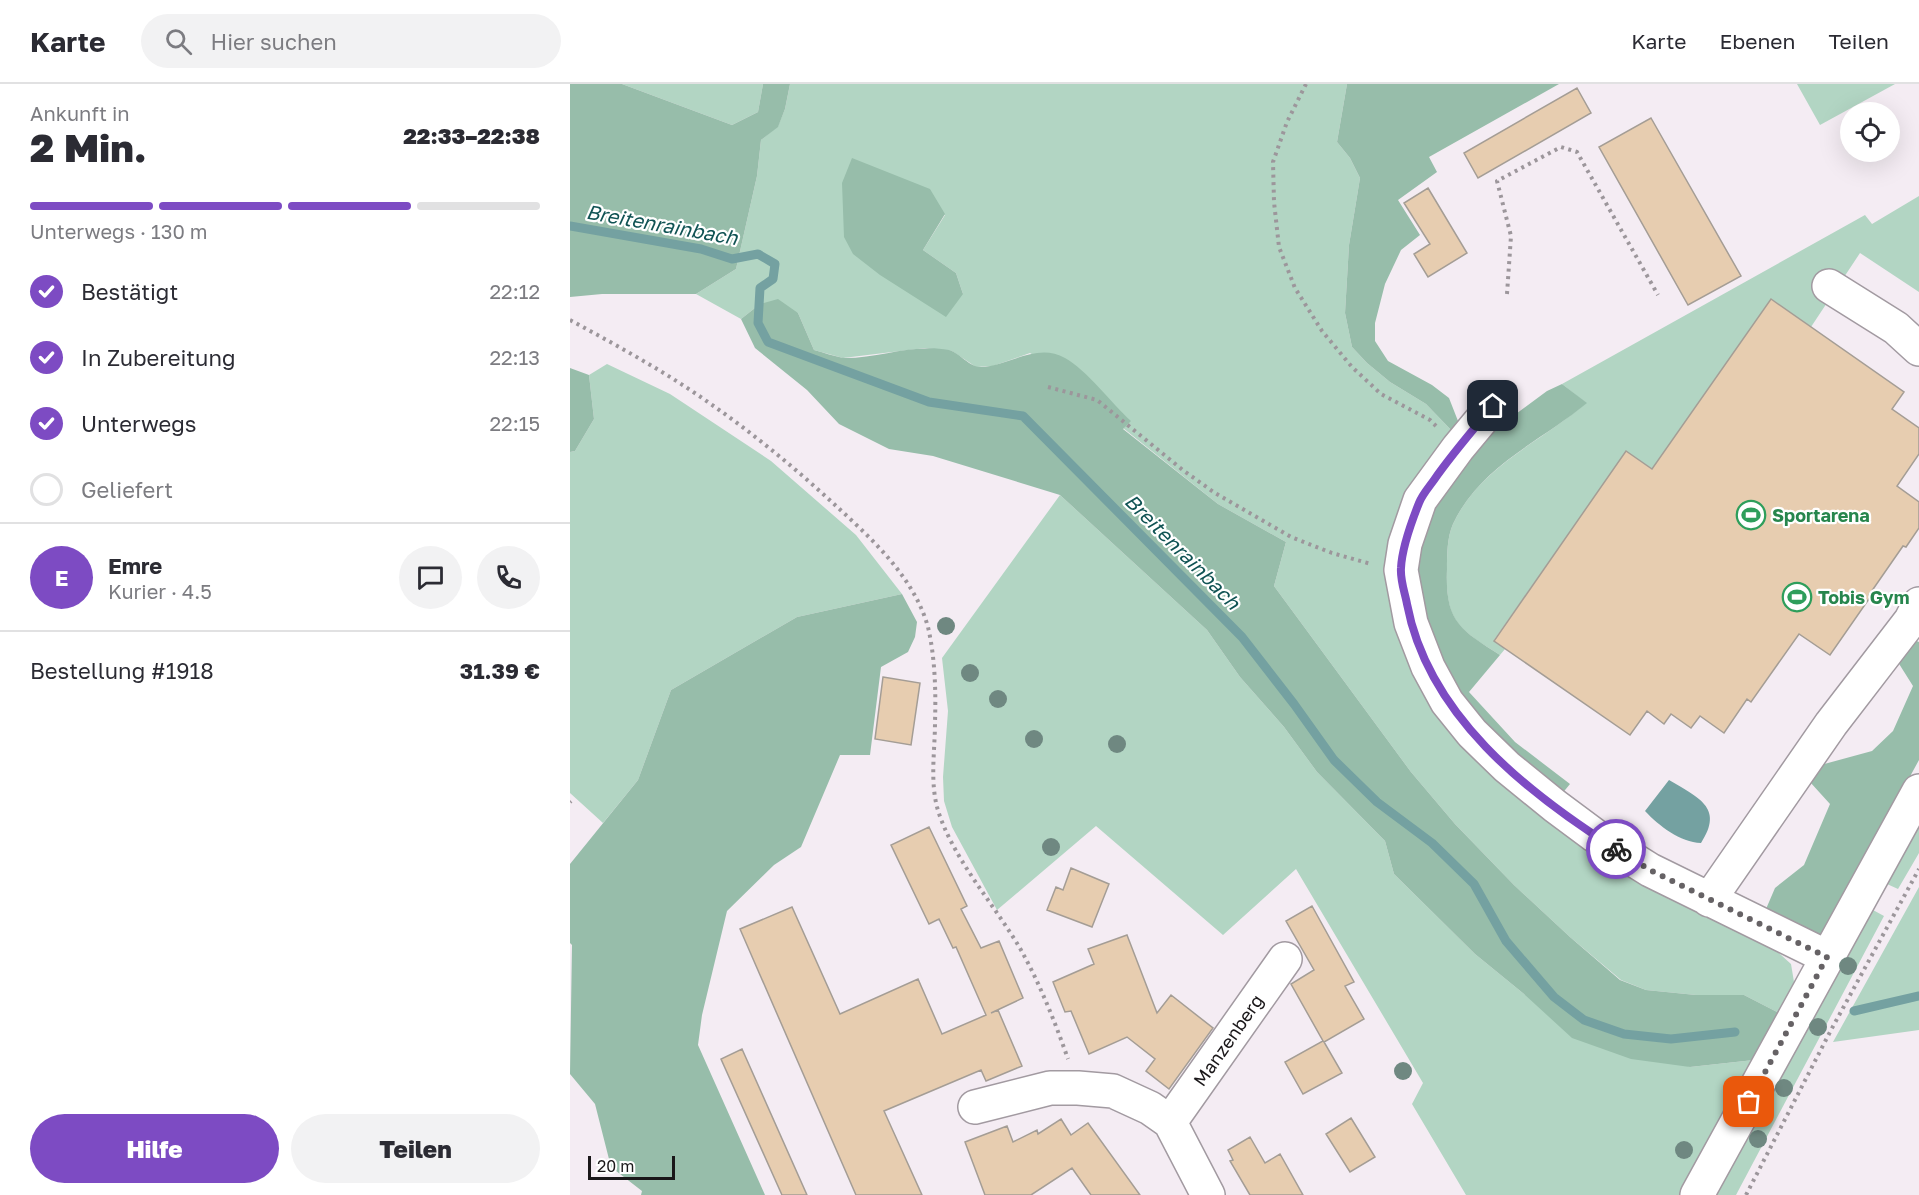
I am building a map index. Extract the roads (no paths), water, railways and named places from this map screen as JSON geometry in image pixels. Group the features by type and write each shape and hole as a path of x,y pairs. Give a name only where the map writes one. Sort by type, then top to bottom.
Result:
{"street":[{"path":"1829,286 1896,328 1919,349"},
{"path":"1493,406 1458,448 1420,500 1406,544 1401,570 1411,623 1428,667 1447,702 1472,733 1507,767 1594,835 1650,870 1827,957"},
{"path":"1709,900 1831,724 1911,620 1919,604"},
{"path":"1697,1195 1919,791"},
{"name":"Manzenberg","path":"1170,1122 1285,958"},
{"path":"975,1107 1050,1088 1113,1091 1150,1108 1170,1122 1208,1195"}],"water":[{"path":"1669,780 1698,798 1709,812 1708,831 1701,843 1685,840 1670,832 1645,811"}],"waterway":[{"name":"Breitenrainbach","path":"570,226 701,249 732,259 758,254 775,264 773,279 760,288 758,323 768,342 929,402 1023,416 1242,637 1334,760 1377,802 1432,843 1474,884 1506,941 1554,997 1584,1020 1624,1034 1671,1039 1735,1032"},
{"path":"1854,1011 1919,996"}],"place":[{"name":"Sportarena","path":"1751,515"},
{"name":"Tobis Gym","path":"1797,597"}]}
